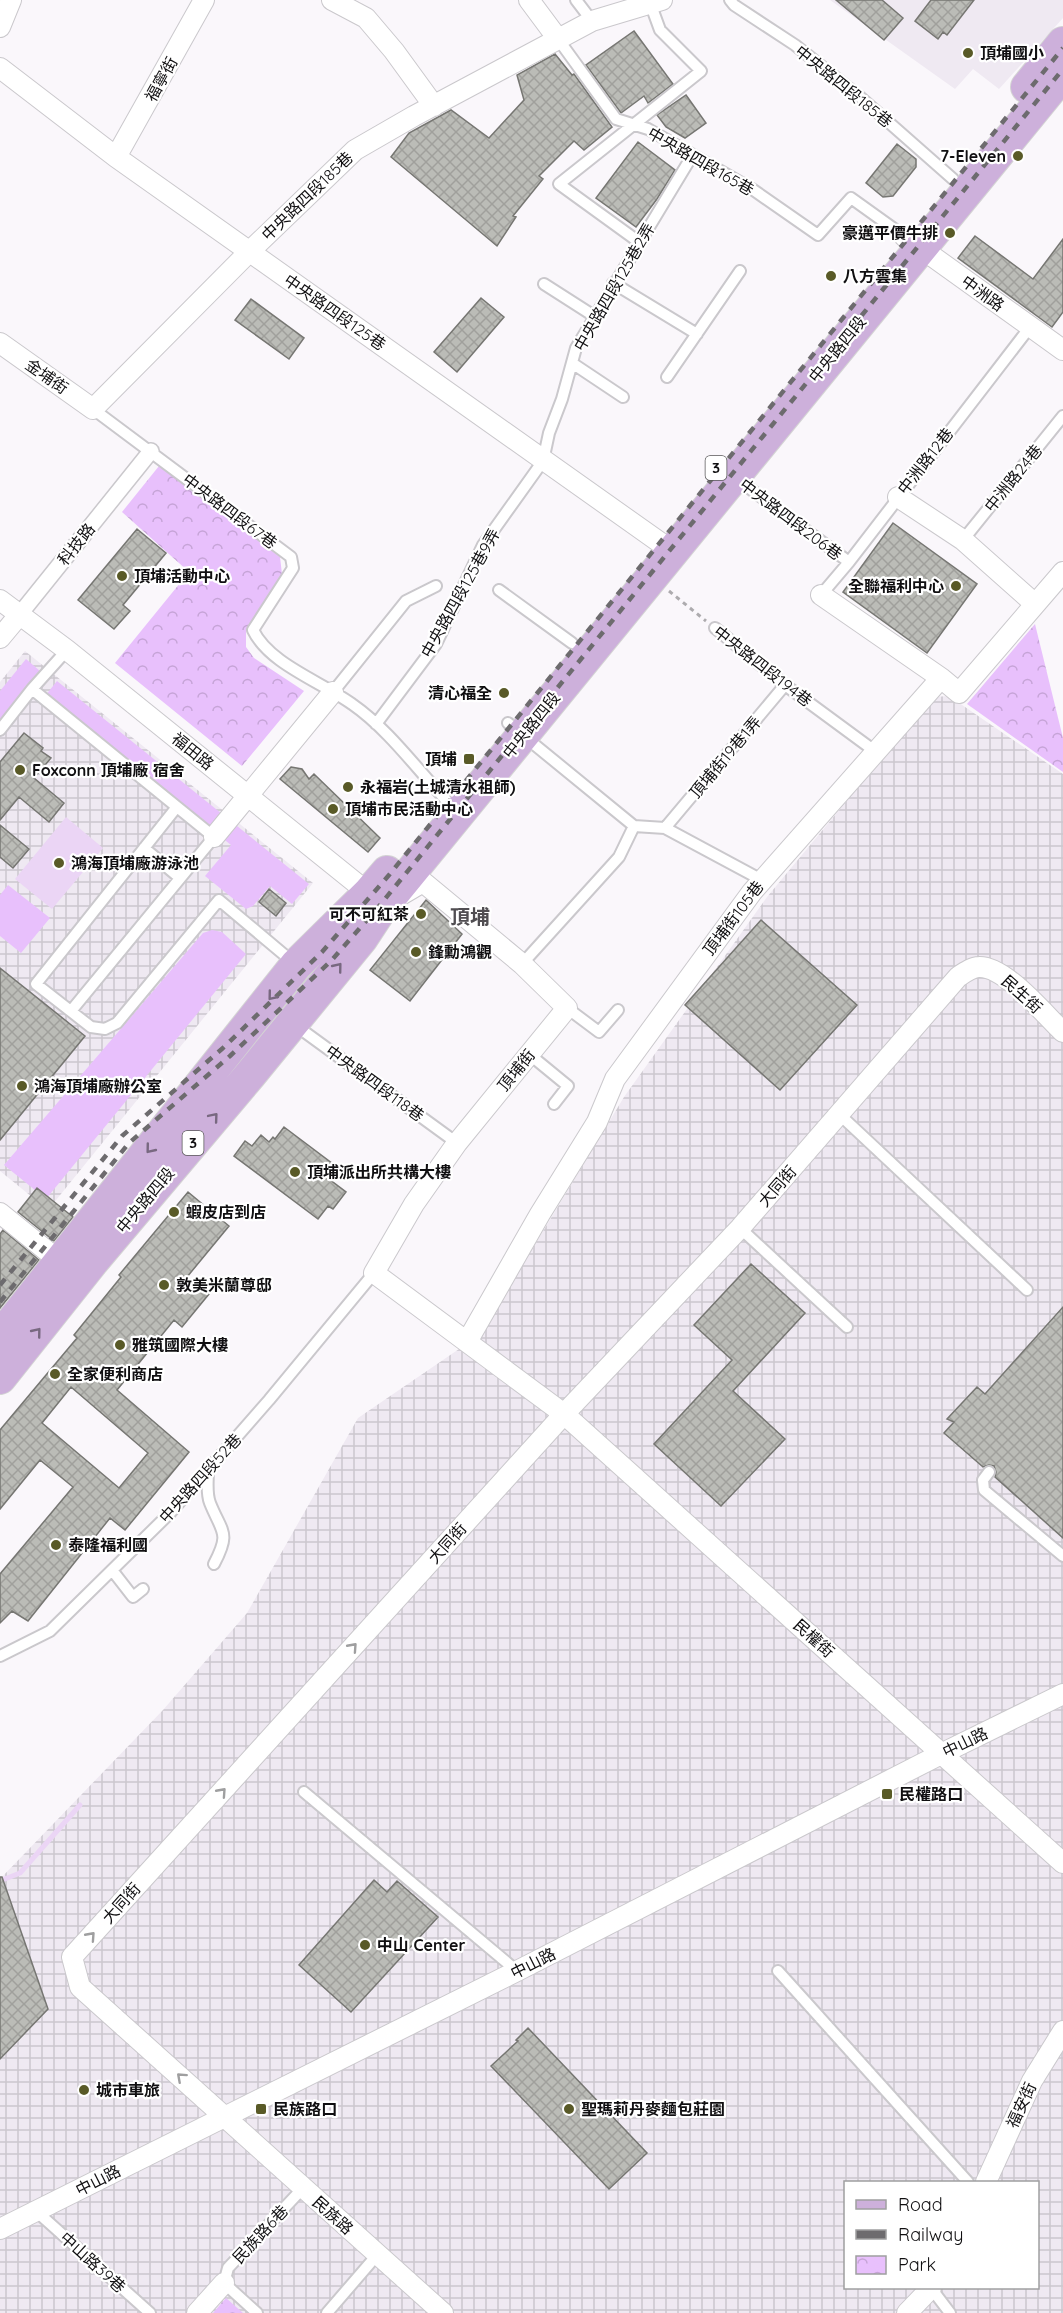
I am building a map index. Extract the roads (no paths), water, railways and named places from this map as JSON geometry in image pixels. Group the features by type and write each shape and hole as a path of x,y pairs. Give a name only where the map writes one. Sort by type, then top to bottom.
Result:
{"main road":[{"name":"中央路四段","path":"912,241 953,179 1063,43"},
{"name":"中央路四段","path":"0,1378 70,1270 296,965 376,899 515,729 572,643 664,546 912,241 1063,74"},
{"name":"中央路四段","path":"0,1337 70,1270 292,1023 362,938 376,899 446,800 515,729 651,577 664,546"}],"street":[{"path":"0,27 11,0"},
{"name":"福寧街","path":"116,157 204,0"},
{"path":"332,0 366,18 435,106"},
{"path":"529,0 558,39"},
{"name":"中央路四段185巷","path":"93,409 250,251 356,150 592,21 654,1"},
{"name":"中央路四段125巷","path":"0,68 116,157 664,546"},
{"name":"中洲路","path":"912,241 1030,327 1062,347"},
{"name":"金埔街","path":"0,343 93,409"},
{"name":"科技路","path":"0,638 151,451"},
{"path":"898,497 963,540 1035,604"},
{"path":"820,595 941,678 959,693 1063,572"},
{"name":"福田路","path":"0,600 67,650 376,899"},
{"name":"頂埔街105巷","path":"468,1340 540,1214 597,1122 615,1079 762,880 941,678"},
{"path":"214,837 333,692"},
{"path":"376,899 423,882 522,964 567,1008"},
{"name":"民生街","path":"976,967 990,968 1005,977 1063,1032"},
{"name":"大同街","path":"224,2116 80,1987 72,1957 564,1414 740,1228 958,977 976,967"},
{"name":"頂埔街","path":"374,1273 414,1203 457,1143 567,1008"},
{"path":"0,1213 70,1270"},
{"path":"374,1273 468,1340 564,1414"},
{"name":"民權街","path":"564,1414 1063,1863"},
{"name":"中山路","path":"0,2229 517,1971 1063,1694"},
{"name":"福安街","path":"986,2181 1032,2080 1063,2031"},
{"name":"民族路","path":"224,2116 443,2313"},
{"path":"197,2313 224,2283"},
{"path":"907,2313 930,2289"}],"lane":[{"path":"576,0 592,21"},
{"name":"中央路四段185巷","path":"730,0 734,5 795,45 860,96 953,179"},
{"name":"中央路四段165巷","path":"631,125 701,71 660,30 654,1"},
{"path":"558,39 616,118 631,125 559,183 639,242"},
{"name":"中央路四段165巷","path":"631,125 648,129 752,189 818,235 851,198 912,241"},
{"name":"中央路四段125巷2弄","path":"543,460 549,433 576,348 613,283 692,156"},
{"path":"667,377 740,271"},
{"path":"613,283 697,334"},
{"path":"544,284 594,316"},
{"name":"中洲路12巷","path":"820,595 849,562 1030,327"},
{"path":"572,363 623,397"},
{"name":"中央路四段67巷","path":"93,409 291,557 293,568 253,630 257,640 276,657 352,704 376,724 446,800"},
{"name":"中洲路24巷","path":"963,540 1063,416"},
{"name":"中央路四段125巷9弄","path":"376,724 436,644 483,545 543,460"},
{"name":"中央路四段206巷","path":"726,471 849,562"},
{"path":"333,692 406,601 436,586"},
{"path":"499,590 572,643"},
{"name":"中央路四段194巷","path":"715,628 784,685 876,752"},
{"path":"0,730 67,650"},
{"name":"頂埔街19巷1弄","path":"665,828 784,685"},
{"path":"32,689 214,837 71,1011"},
{"path":"515,729 634,826 665,828 762,880"},
{"path":"176,808 36,984 91,1027 105,1029 117,1023 219,900 296,965"},
{"path":"522,964 619,857 634,826"},
{"path":"144,848 180,878"},
{"path":"567,1008 599,1032 618,1010"},
{"name":"中央路四段118巷","path":"292,1023 457,1143"},
{"path":"529,1054 568,1086 554,1104"},
{"path":"839,1114 1027,1290"},
{"path":"740,1228 847,1327"},
{"name":"中央路四段52巷","path":"0,1656 50,1631 171,1512 269,1400 374,1273"},
{"path":"208,1470 210,1503 220,1520 224,1545 214,1564"},
{"path":"988,1472 983,1480 984,1490 1063,1556"},
{"path":"112,1570 133,1597 143,1589"},
{"path":"304,1792 517,1971"},
{"path":"778,1971 967,2181"},
{"name":"民族路6巷","path":"224,2283 228,2268 303,2188"},
{"name":"中山路39巷","path":"36,2211 150,2313"},
{"path":"327,2313 377,2255"},
{"path":"224,2283 257,2313"},
{"path":"932,2289 950,2313"}],"waterway":[{"path":"0,1881 20,1873 80,1805"}],"railway":[{"path":"0,1285 122,1136 223,1048 322,952 389,875 1063,48"},
{"path":"0,1302 129,1143 230,1056 331,961 380,905 1063,69"}],"place":[{"name":"頂埔國小","path":"968,53"},
{"name":"7-Eleven","path":"1018,156"},
{"name":"豪邁平價牛排","path":"950,233"},
{"name":"八方雲集","path":"831,276"},
{"name":"頂埔活動中心","path":"122,576"},
{"name":"全聯福利中心","path":"956,586"},
{"name":"清心福全","path":"504,693"},
{"name":"頂埔","path":"469,759"},
{"name":"Foxconn 頂埔廠 宿舍","path":"20,770"},
{"name":"永福岩(土城清水祖師)","path":"348,787"},
{"name":"頂埔市民活動中心","path":"333,809"},
{"name":"鴻海頂埔廠游泳池","path":"59,863"},
{"name":"可不可紅茶","path":"421,914"},
{"name":"鋒勳鴻觀","path":"416,952"},
{"name":"鴻海頂埔廠辦公室","path":"22,1086"},
{"name":"頂埔派出所共構大樓","path":"295,1172"},
{"name":"蝦皮店到店","path":"174,1212"},
{"name":"敦美米蘭尊邸","path":"164,1285"},
{"name":"雅筑國際大樓","path":"120,1345"},
{"name":"全家便利商店","path":"55,1374"},
{"name":"泰隆福利國","path":"56,1545"},
{"name":"民權路口","path":"887,1794"},
{"name":"中山 Center","path":"365,1945"},
{"name":"城市車旅","path":"84,2090"},
{"name":"民族路口","path":"261,2109"},
{"name":"聖瑪莉丹麥麵包莊園","path":"569,2109"}],"district":[{"name":"頂埔","path":"470,917"}]}
